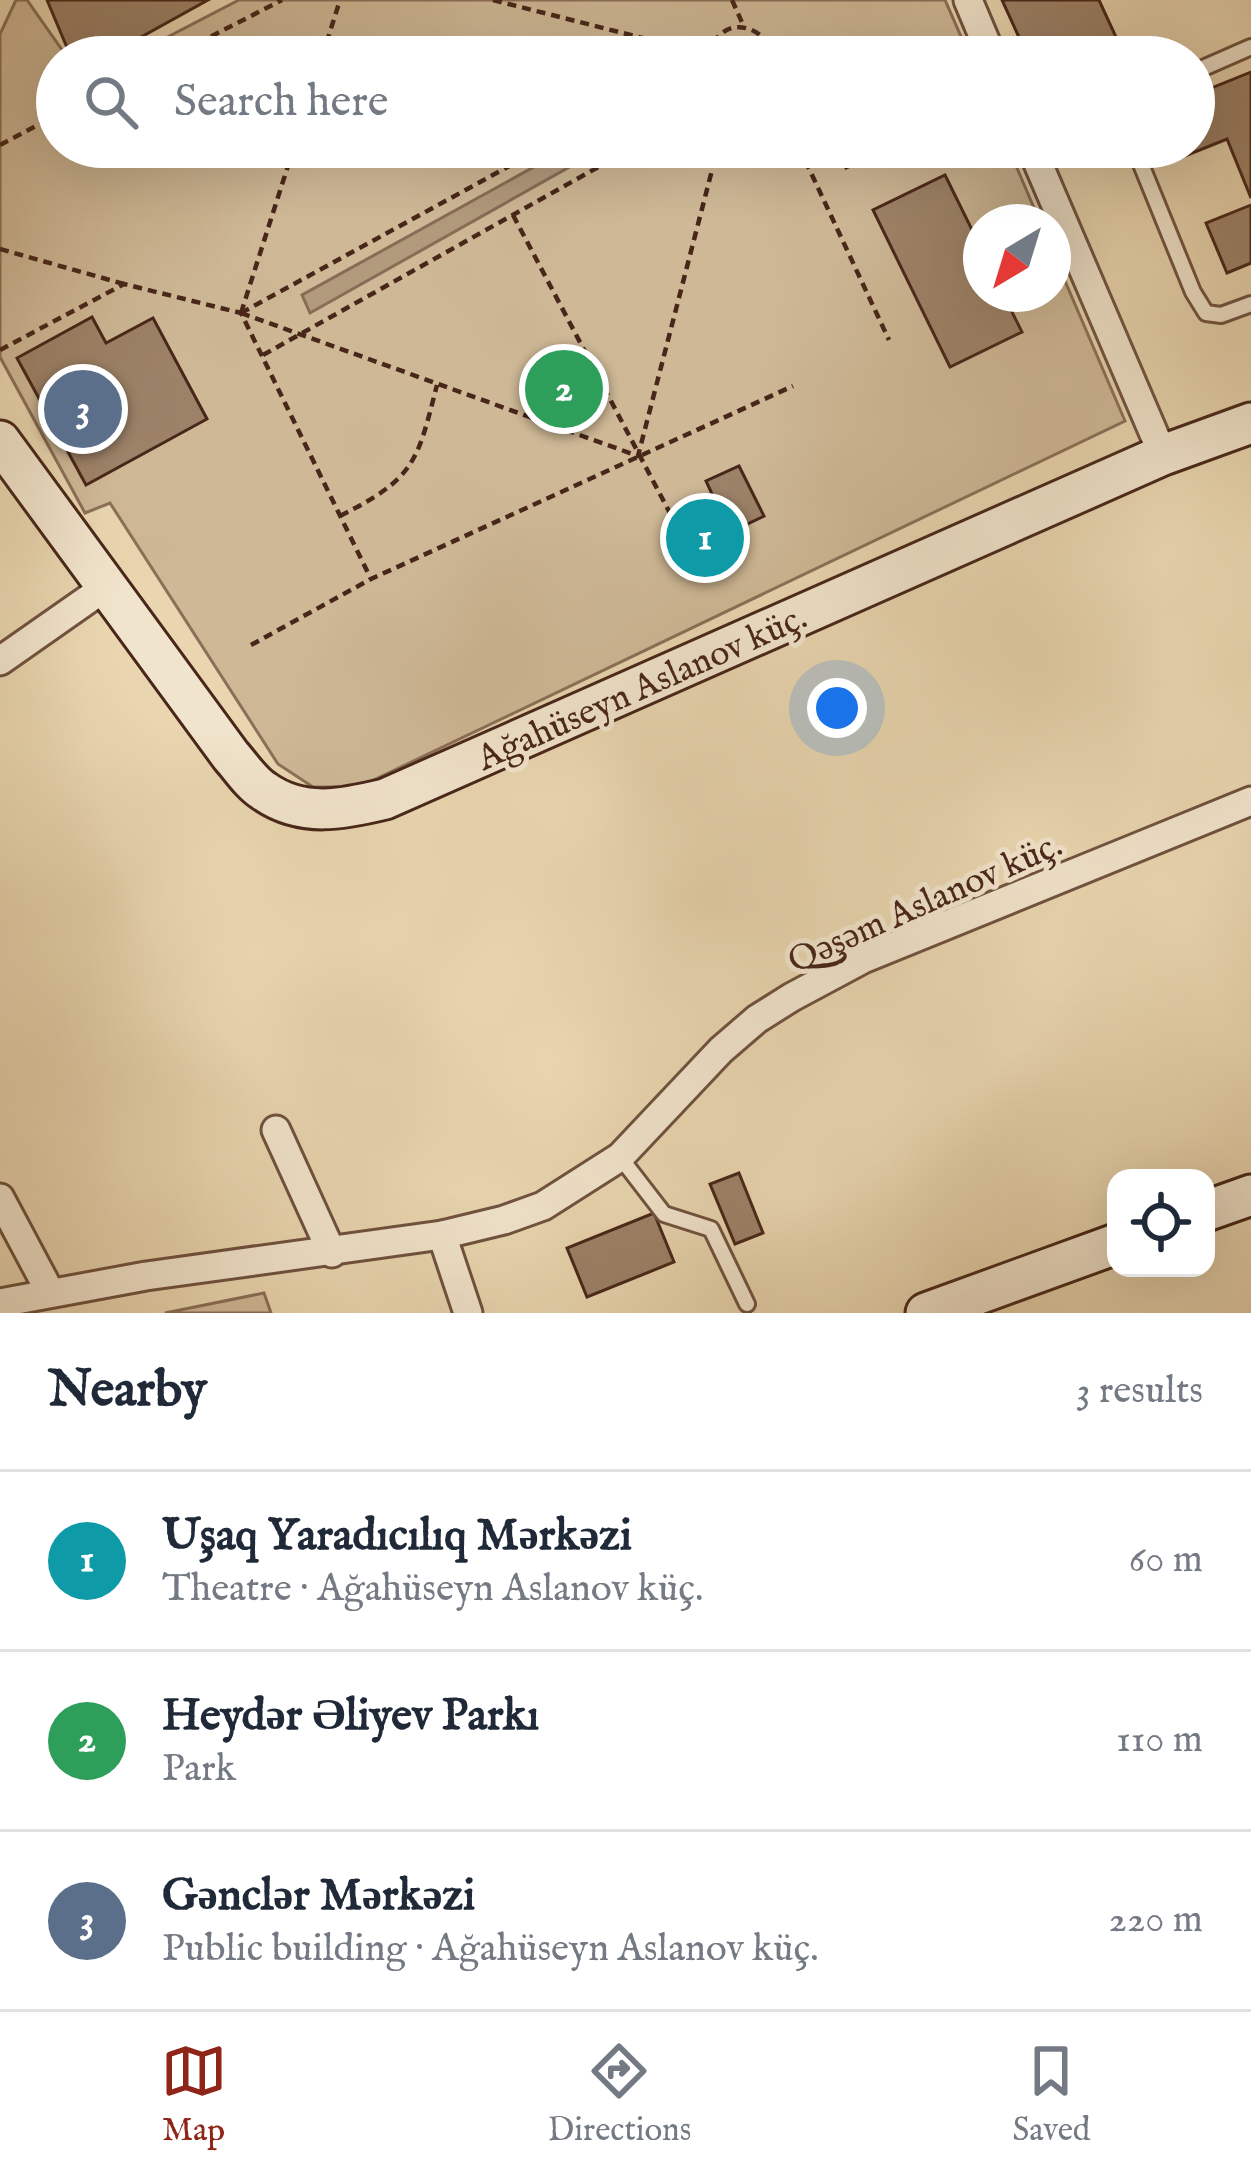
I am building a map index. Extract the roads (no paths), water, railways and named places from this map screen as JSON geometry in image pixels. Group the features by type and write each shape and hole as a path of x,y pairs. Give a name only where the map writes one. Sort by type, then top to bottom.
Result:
{"street":[{"path":"968,0 983,36"},
{"path":"1040,168 1163,454"},
{"name":"Ağahüseyn Aslanov küç.","path":"0,441 230,756 264,791 299,807 335,811 385,799 1163,454 1251,422"},
{"path":"0,661 107,586"},
{"name":"Qəşəm Aslanov küç.","path":"0,1303 146,1276 442,1235 543,1206 620,1157 721,1050 792,997 863,959 1251,801"},
{"path":"276,1130 332,1253"},
{"path":"1215,1208 1251,1195"},
{"path":"0,1198 50,1292"},
{"path":"442,1235 467,1313"},
{"path":"926,1313 1107,1247"}],"lane":[{"path":"1215,63 1251,47"},
{"path":"1143,168 1206,313 1221,315 1251,304"},
{"path":"620,1157 664,1214 711,1229 747,1304"}],"place":[{"name":"Heydər Əliyev Parkı","path":"564,389"},
{"name":"Gənclər Mərkəzi","path":"83,409"},
{"name":"Uşaq Yaradıcılıq Mərkəzi","path":"705,538"}]}
